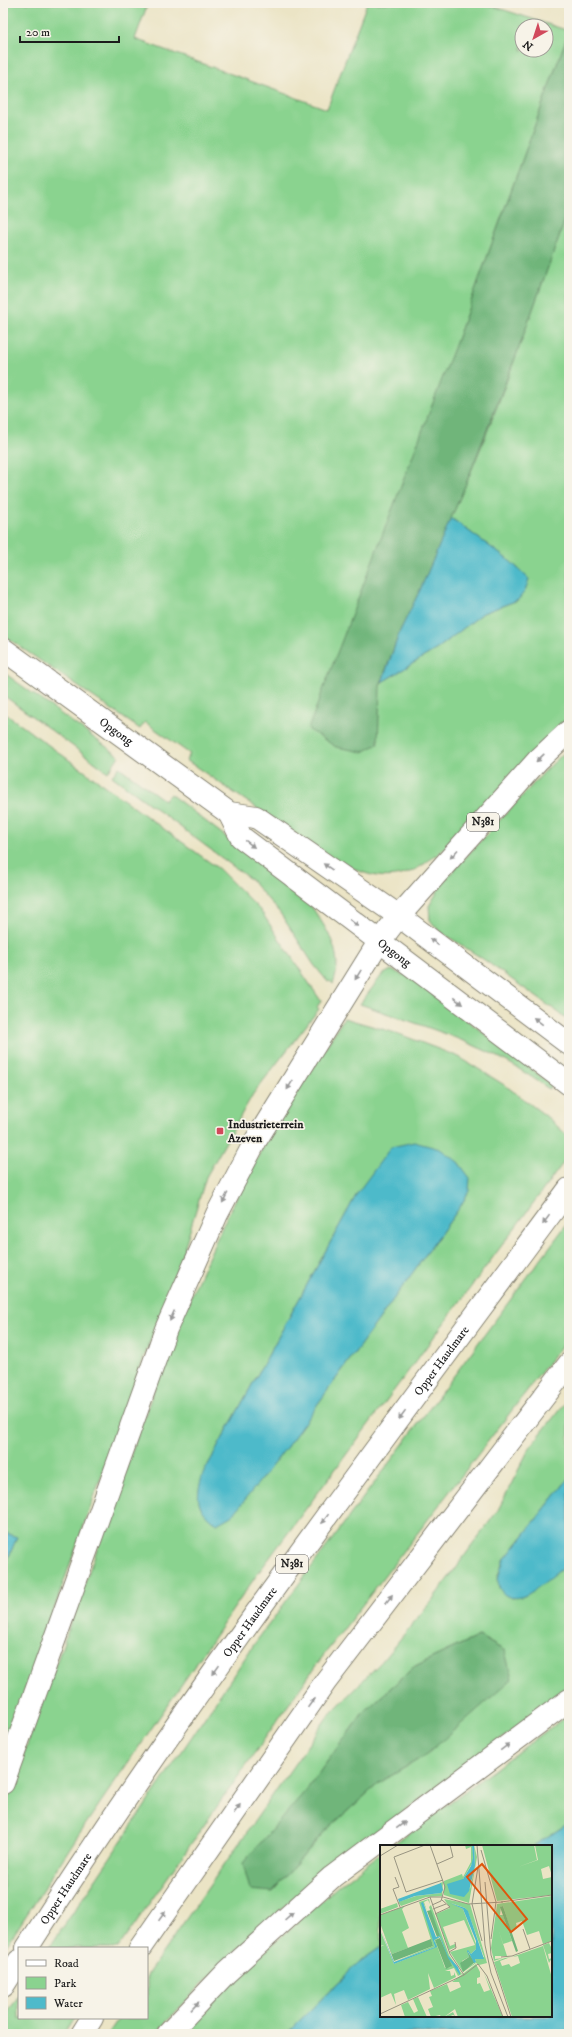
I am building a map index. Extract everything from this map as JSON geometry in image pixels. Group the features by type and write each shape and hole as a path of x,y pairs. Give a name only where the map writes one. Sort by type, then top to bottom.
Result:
{"main road":[{"name":"Opgong","path":"3,649 229,813 241,837 566,1082"},
{"name":"N381","path":"3,1783 166,1329 217,1214 256,1140 379,942 399,916 538,760 569,731"},
{"name":"Opgong","path":"229,813 256,817 399,916 569,1044"},
{"name":"Opper Haudmare","path":"28,1947 91,1848 273,1590 569,1189"},
{"path":"141,1947 326,1681 569,1364"},
{"path":"168,2034 227,1972 332,1877 569,1700"},
{"path":"3,1986 18,1963"},
{"path":"82,2034 91,2019"}],"green space":[{"path":"3,3 148,3 135,39 327,109 367,3 483,3 529,18 514,18 514,58 554,58 554,26 569,31 457,340 380,686 382,682 437,649 483,613 518,600 529,579 511,562 451,518 498,404 569,209 569,718 524,763 437,856 435,855 415,870 405,874 383,877 372,875 349,866 347,868 342,866 186,760 190,754 145,722 140,729 3,635"},
{"path":"569,31 569,209 517,353 465,486 421,588 400,631 380,686 378,744 363,752 336,747 308,729 457,340"},
{"path":"3,672 119,756 108,772 3,695"},
{"path":"3,712 219,869 260,910 321,1001 317,1007 319,1009 253,1094 206,1177 180,1262 137,1376 3,1753 3,1585 6,1564 16,1538 3,1532"},
{"path":"569,748 569,1020 483,959 438,930 430,920 429,906 443,882 546,770"},
{"path":"119,767 164,800 170,794 310,901 311,906 328,933 336,953 337,963 333,984 330,981 328,982 314,965 280,913 250,879 112,776"},
{"path":"391,970 403,975 405,973 552,1085 549,1089 526,1073 471,1044 360,1004 382,975"},
{"path":"344,1018 399,1034 459,1057 506,1086 546,1116 569,1137 569,1155 256,1576 77,1837 3,1951 3,1812 175,1331 228,1214 264,1145","holes":["458,1162 470,1184 467,1194 460,1207 286,1448 203,1474 358,1192"]},
{"path":"569,1221 569,1336 317,1664 119,1947 50,1947 255,1643"},
{"path":"569,1398 569,1478 504,1560 498,1575 499,1588 511,1598 524,1596 569,1563 569,1689 325,1870 221,1964 155,2034 108,2034 118,2019 148,2019 148,1974 328,1716 382,1661 433,1599 498,1510 530,1447","holes":["479,1636 505,1651 426,1755 379,1783 325,1831 272,1892 307,1789 363,1713 415,1666"]},
{"path":"479,1636 505,1651 512,1679 426,1755 379,1783 325,1831 272,1892 250,1890 243,1863 307,1789 363,1713 415,1666"},
{"path":"569,1714 569,1823 535,1845 392,1845"},
{"path":"380,1854 380,1948 358,1963 286,2034 183,2034 234,1979 338,1886"},
{"path":"18,1997 18,2019 73,2019 64,2034 3,2034 3,2020"}],"water":[{"path":"451,518 511,562 529,579 525,591 518,600 483,613 437,649 382,682 400,631 421,588"},
{"path":"414,1142 440,1149 458,1162 470,1178 469,1191 460,1207 286,1448 233,1515 217,1524 205,1513 199,1502 198,1496 200,1482 203,1474 358,1192 391,1147"},
{"path":"569,1478 569,1563 529,1594 518,1598 513,1598 504,1594 501,1591 498,1581 504,1560"},
{"path":"3,1532 17,1537 6,1564 3,1585"},
{"path":"569,1823 569,2034 286,2034 358,1963 380,1948 380,2017 552,2017 552,1845 535,1845"}],"place":[{"name":"Industrieterrein Azeven","path":"220,1131"}]}
